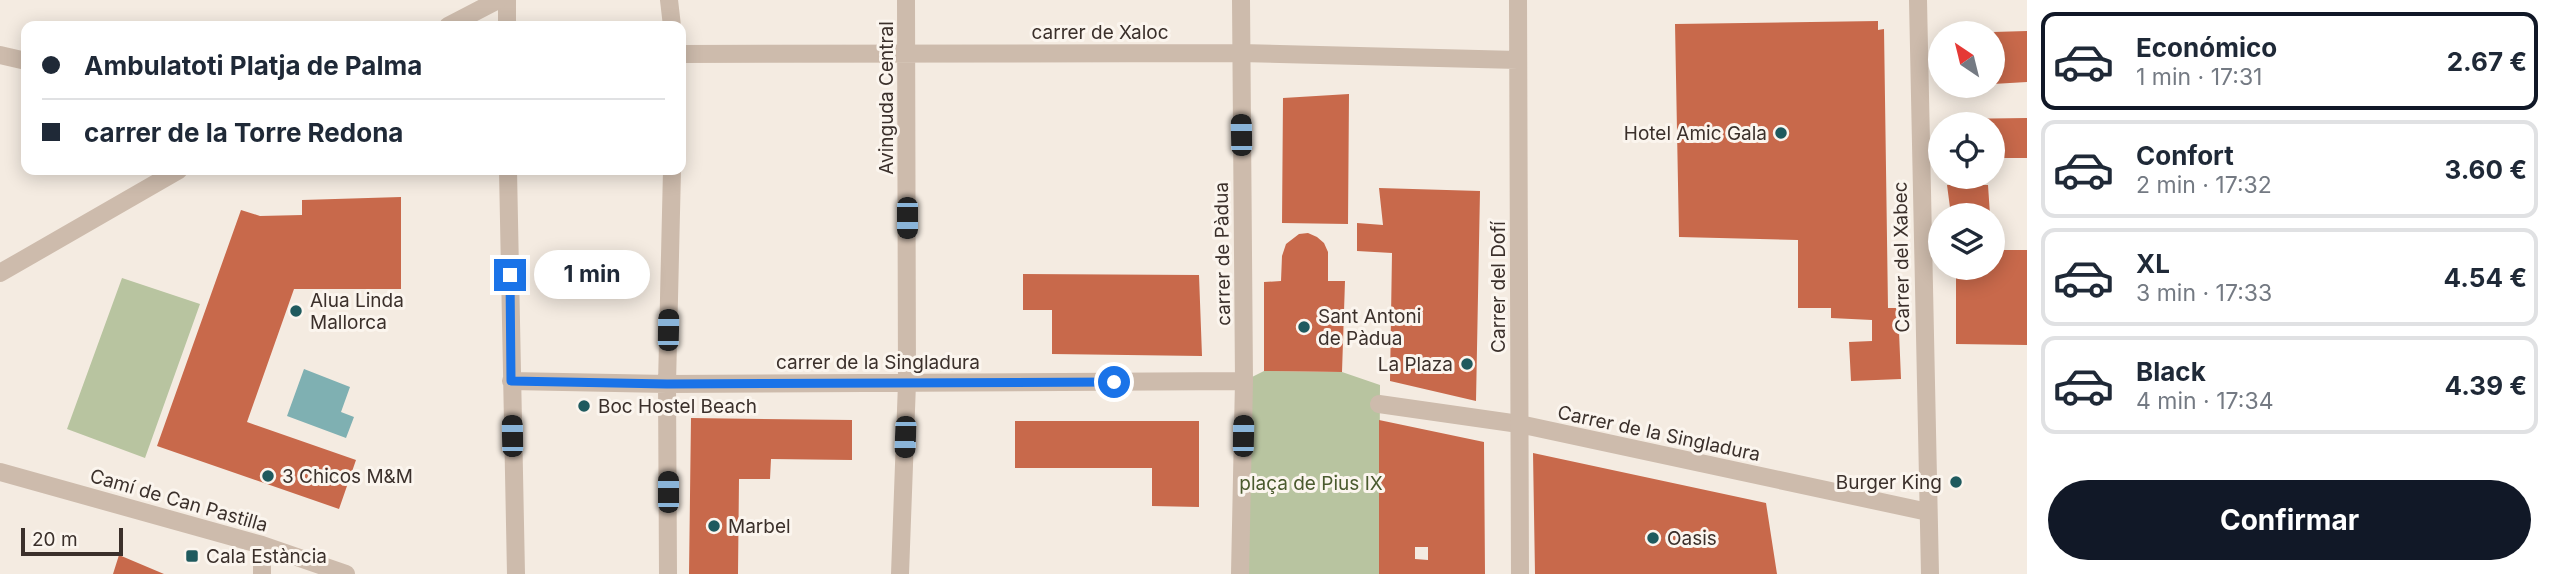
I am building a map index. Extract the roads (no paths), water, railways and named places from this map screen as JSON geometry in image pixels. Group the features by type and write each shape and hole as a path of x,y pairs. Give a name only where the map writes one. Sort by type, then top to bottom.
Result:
{"street":[{"path":"458,21 498,0"},
{"path":"507,0 507,21"},
{"path":"669,0 671,21"},
{"name":"Avinguda Central","path":"900,574 906,383 906,0"},
{"name":"carrer de Pàdua","path":"1241,0 1244,382"},
{"name":"Carrer del Dofí","path":"1518,0 1520,574"},
{"name":"Carrer del Xabec","path":"1918,0 1928,512"},
{"name":"carrer de Xaloc","path":"686,54 1240,53 1518,60"},
{"path":"0,55 21,60"},
{"path":"0,273 170,175"},
{"path":"509,175 516,574"},
{"path":"668,574 667,384 672,175"},
{"name":"carrer de la Singladura","path":"511,381 667,384 1244,382"},
{"path":"1240,574 1244,382"},
{"name":"Carrer de la Singladura","path":"1379,404 1519,424 1928,512"},
{"name":"Camí de Can Pastilla","path":"0,472 262,545 346,574"},
{"path":"1928,512 1930,574"},
{"path":"262,545 262,574"}],"water":[{"path":"304,369 350,387 341,412 354,417 346,438 287,416"}],"place":[{"name":"Hotel Amic Gala","path":"1781,133"},
{"name":"Alua Linda Mallorca","path":"296,311"},
{"name":"Sant Antoni de Pàdua","path":"1304,327"},
{"name":"La Plaza","path":"1467,364"},
{"name":"Boc Hostel Beach","path":"584,406"},
{"name":"3 Chicos M&M","path":"268,476"},
{"name":"Burger King","path":"1956,482"},
{"name":"Marbel","path":"714,526"},
{"name":"Oasis","path":"1653,538"},
{"name":"Cala Estància","path":"192,556"}],"park label":[{"name":"plaça de Pius IX","path":"1311,483"}]}
